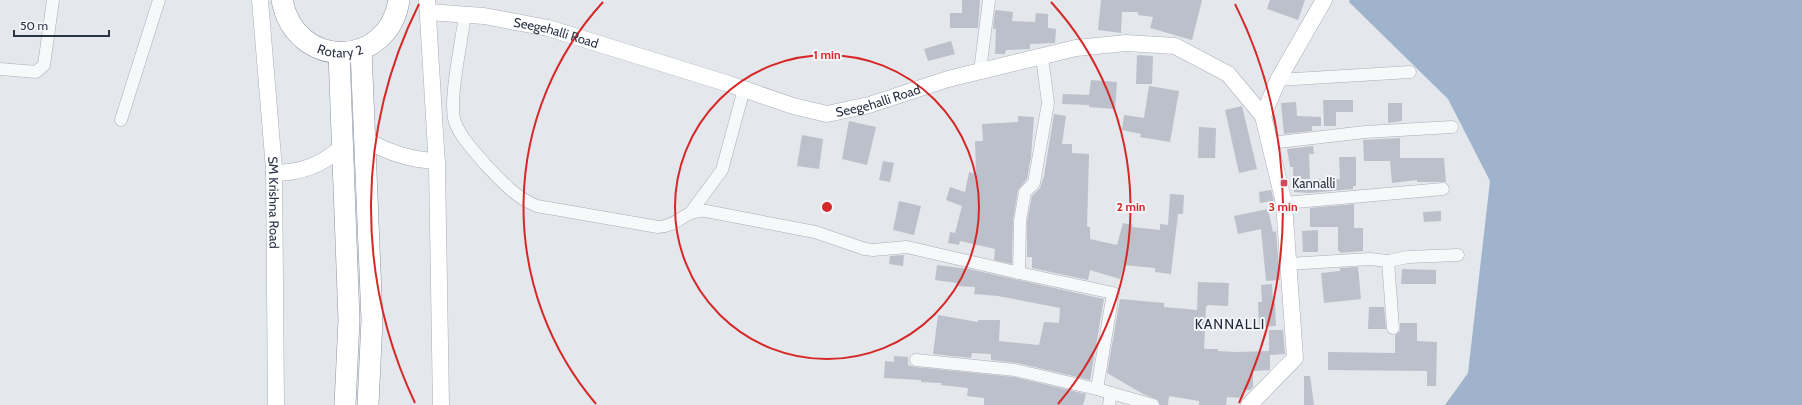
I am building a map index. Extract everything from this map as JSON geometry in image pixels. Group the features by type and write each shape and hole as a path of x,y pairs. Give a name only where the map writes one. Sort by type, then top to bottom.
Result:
{"highway":[{"name":"Rotary 2","path":"282,0 288,20 301,37 320,49 338,53 361,49 373,43 389,28 394,19 399,0"},
{"path":"361,49 372,320 368,405"},
{"path":"338,53 349,320 345,405"}],"street":[{"path":"0,69 36,72 44,65 53,0"},
{"path":"121,120 159,0"},
{"name":"SM Krishna Road","path":"260,0 274,173 276,405"},
{"path":"980,71 988,0"},
{"path":"1249,405 1296,358 1284,203 1263,116 1278,80 1324,0"},
{"path":"428,6 437,161 441,405"},
{"name":"Seegehalli Road","path":"428,6 465,15 484,16 548,28 744,89 793,106 827,114 869,105 948,79 1076,48 1126,43 1175,46 1228,74 1263,116"},
{"path":"465,15 453,112 455,122 463,137 500,181 516,195 537,206 658,227 670,225 691,212 722,170 744,89"},
{"path":"1019,273 1020,221 1025,192 1034,183 1048,103 1042,57"},
{"path":"1278,80 1410,72"},
{"path":"1270,143 1365,132 1452,127"},
{"path":"364,139 400,156 437,161"},
{"path":"274,173 293,172 313,167 324,162 342,147"},
{"path":"1284,203 1443,189"},
{"path":"691,212 706,211 809,231 864,249 907,247 1113,293 1097,389"},
{"path":"1288,264 1370,259 1388,261 1408,257 1458,255"},
{"path":"1388,261 1393,328"},
{"path":"916,360 1014,370 1111,392 1153,405"},
{"path":"1109,405 1111,392"}],"water":[{"path":"1350,0 1802,0 1802,405 1445,405 1468,373 1490,181 1448,99 1349,2"}],"building":[{"path":"962,0 980,0 978,28 950,28 950,13 962,13"},
{"path":"1101,0 1202,0 1192,40 1150,28 1153,17 1138,15 1138,12 1122,12 1121,33 1098,30"},
{"path":"1270,0 1305,0 1298,20 1267,9"},
{"path":"995,10 1013,12 1012,21 1035,22 1036,13 1048,14 1048,28 1056,29 1055,43 1030,44 1030,49 1006,50 1005,54 995,54 996,29 993,29"},
{"path":"951,41 955,54 928,61 924,49"},
{"path":"1137,55 1153,56 1152,84 1136,84"},
{"path":"1091,80 1117,82 1115,109 1089,107 1089,105 1062,104 1063,94 1089,95"},
{"path":"1149,86 1179,91 1170,142 1140,137 1141,134 1122,130 1124,115 1144,118"},
{"path":"1323,100 1353,100 1353,112 1336,112 1336,126 1324,126"},
{"path":"1296,102 1297,116 1321,117 1321,126 1312,126 1312,131 1284,134 1281,103"},
{"path":"1388,103 1402,103 1402,121 1388,123"},
{"path":"1242,106 1257,169 1239,173 1225,110"},
{"path":"1054,114 1066,116 1062,144 1072,144 1072,153 1089,154 1087,227 1090,227 1090,239 1117,245 1123,223 1133,225 1132,227 1160,230 1160,224 1168,225 1170,194 1184,195 1183,214 1178,214 1171,274 1155,272 1155,268 1124,265 1120,279 1090,270 1088,280 1032,268 1032,257 1027,257 1027,222 1032,196 1040,188 1044,176"},
{"path":"1018,116 1034,117 1031,157 1027,179 1018,190 1013,220 1012,264 994,260 995,249 960,241 959,245 948,243 950,232 955,233 962,206 946,200 950,187 965,192 969,172 976,174 975,141 983,141 982,124 1018,122"},
{"path":"849,121 876,127 867,165 842,159"},
{"path":"1199,127 1216,128 1215,158 1198,158"},
{"path":"802,135 823,139 819,169 797,166"},
{"path":"1400,138 1400,158 1444,158 1446,182 1417,182 1417,180 1392,183 1390,161 1364,161 1363,140"},
{"path":"1313,146 1314,154 1309,154 1310,179 1340,179 1339,157 1356,157 1356,186 1353,186 1353,189 1309,193 1294,192 1293,167 1290,167 1287,149"},
{"path":"883,161 894,163 890,182 879,180"},
{"path":"1271,190 1274,201 1260,203 1259,192"},
{"path":"899,201 921,206 914,235 893,230"},
{"path":"1354,204 1354,228 1363,228 1363,251 1340,253 1340,251 1338,251 1338,227 1310,227 1310,208"},
{"path":"1268,209 1273,232 1276,231 1280,280 1266,281 1261,229 1238,234 1234,216"},
{"path":"1441,211 1441,221 1424,222 1423,212"},
{"path":"1318,230 1318,252 1303,252 1302,231"},
{"path":"904,255 903,266 889,264 890,256"},
{"path":"937,265 969,269 1104,299 1090,380 1017,363 991,360 991,354 972,353 971,358 933,354 938,315 978,322 978,320 1000,320 999,341 1039,345 1044,322 1059,323 1060,308 998,296 974,294 975,287 956,286 957,283 935,280"},
{"path":"1358,267 1361,299 1324,303 1321,273 1340,271 1340,268"},
{"path":"1402,269 1436,270 1436,284 1401,284"},
{"path":"1198,282 1229,283 1228,306 1208,305 1206,307 1204,349 1218,349 1218,351 1236,352 1269,351 1269,330 1283,330 1285,354 1270,355 1270,370 1253,371 1253,387 1250,390 1243,390 1242,398 1227,397 1226,405 1199,405 1199,401 1169,396 1168,405 1160,405 1158,400 1143,394 1107,373 1120,299 1164,303 1164,307 1197,310"},
{"path":"1272,284 1273,302 1275,302 1276,326 1259,327 1258,302 1262,302 1261,285"},
{"path":"1369,307 1384,307 1386,329 1368,329"},
{"path":"1400,323 1417,323 1417,341 1437,342 1436,386 1427,386 1427,371 1328,370 1328,352 1395,353 1395,335 1400,331"},
{"path":"894,356 908,357 908,365 915,367 1014,377 1086,394 1083,405 984,405 984,398 967,396 968,388 941,385 941,383 921,382 921,380 884,378 885,361 894,362"},
{"path":"1304,376 1310,376 1314,405 1304,405"}],"place":[{"name":"Kannalli","path":"1284,183"}],"district":[{"name":"KANNALLI","path":"1230,324"}]}
